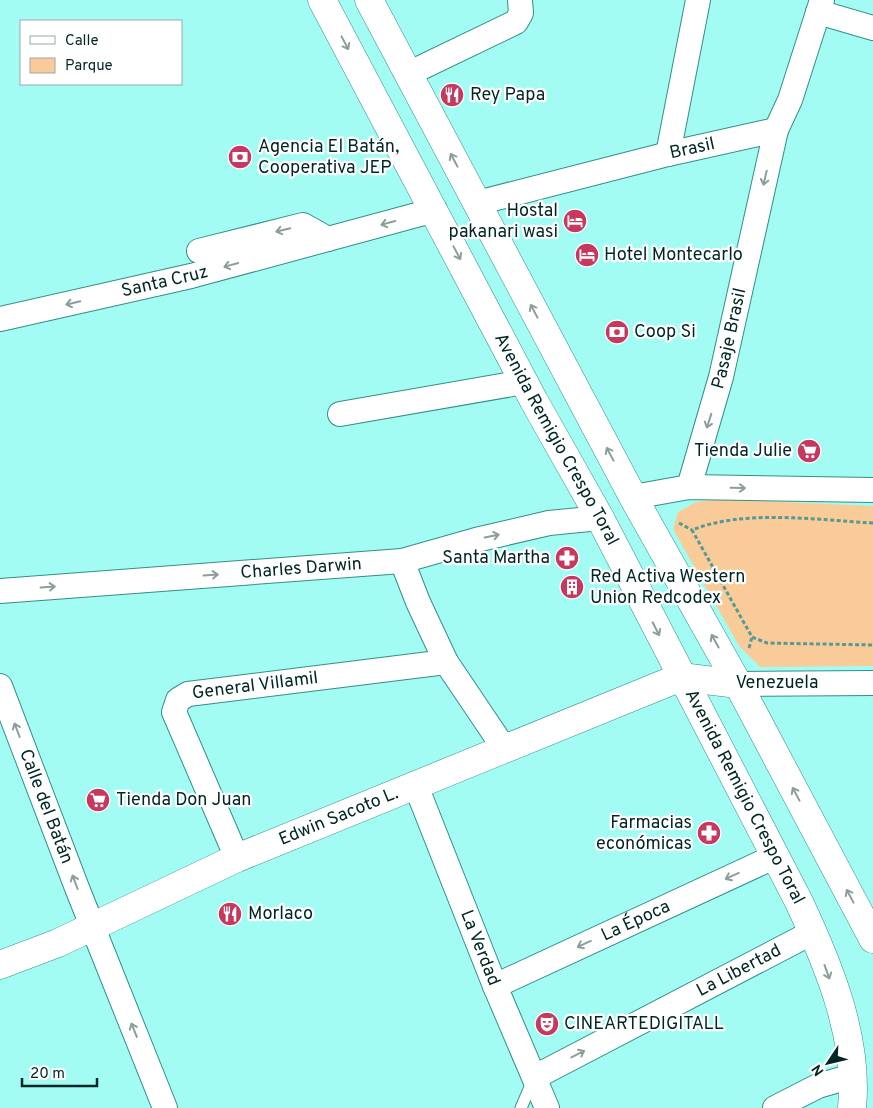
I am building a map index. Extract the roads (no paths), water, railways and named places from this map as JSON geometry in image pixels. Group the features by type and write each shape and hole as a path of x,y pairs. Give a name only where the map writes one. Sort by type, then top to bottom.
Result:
{"main road":[{"name":"Avenida Remigio Crespo Toral","path":"322,0 435,210 524,382 600,518 681,678 776,856 813,932 839,1003 850,1050 852,1108"},
{"path":"369,0 633,497 738,684 873,940"},
{"name":"Venezuela","path":"681,678 738,684"},
{"name":"Edwin Sacoto L.","path":"0,965 93,927 237,858 416,786 504,748 681,678"}],"street":[{"path":"408,74 516,22 521,13 520,0"},
{"path":"668,154 698,0"},
{"path":"776,130 790,100 820,6 873,28"},
{"name":"Brasil","path":"477,203 668,154 776,130"},
{"name":"Pasaje Brasil","path":"689,487 722,377 776,130"},
{"name":"Santa Cruz","path":"0,319 191,276 435,210"},
{"name":"Santa Cruz","path":"199,251 304,225 328,239"},
{"path":"340,414 524,382"},
{"path":"633,497 689,487 873,490"},
{"name":"Charles Darwin","path":"0,591 402,561 476,540 549,524 600,518"},
{"path":"402,561 418,602 446,662 504,748"},
{"name":"General Villamil","path":"237,858 174,712 178,700 188,694 446,662"},
{"name":"Venezuela","path":"738,684 873,683"},
{"name":"Calle del Batán","path":"0,686 165,1108"},
{"name":"La Verdad","path":"416,786 495,986 547,1108"},
{"name":"La Época","path":"495,986 776,856"},
{"name":"La Libertad","path":"534,1077 813,932"},
{"path":"775,1108 818,1086 852,1076"}],"lane":[{"path":"191,276 197,264 199,251"},
{"path":"521,1108 534,1077"}],"place":[{"name":"Rey Papa","path":"452,95"},
{"name":"Agencia El Batán, Cooperativa JEP","path":"240,157"},
{"name":"Hostal pakanari wasi","path":"575,221"},
{"name":"Hotel Montecarlo","path":"587,255"},
{"name":"Coop Si","path":"617,332"},
{"name":"Tienda Julie","path":"809,451"},
{"name":"Santa Martha","path":"567,558"},
{"name":"Red Activa Western Union Redcodex","path":"572,587"},
{"name":"Tienda Don Juan","path":"98,800"},
{"name":"Farmacias económicas","path":"709,833"},
{"name":"Morlaco","path":"230,914"},
{"name":"CINEARTEDIGITALL","path":"547,1024"}]}
